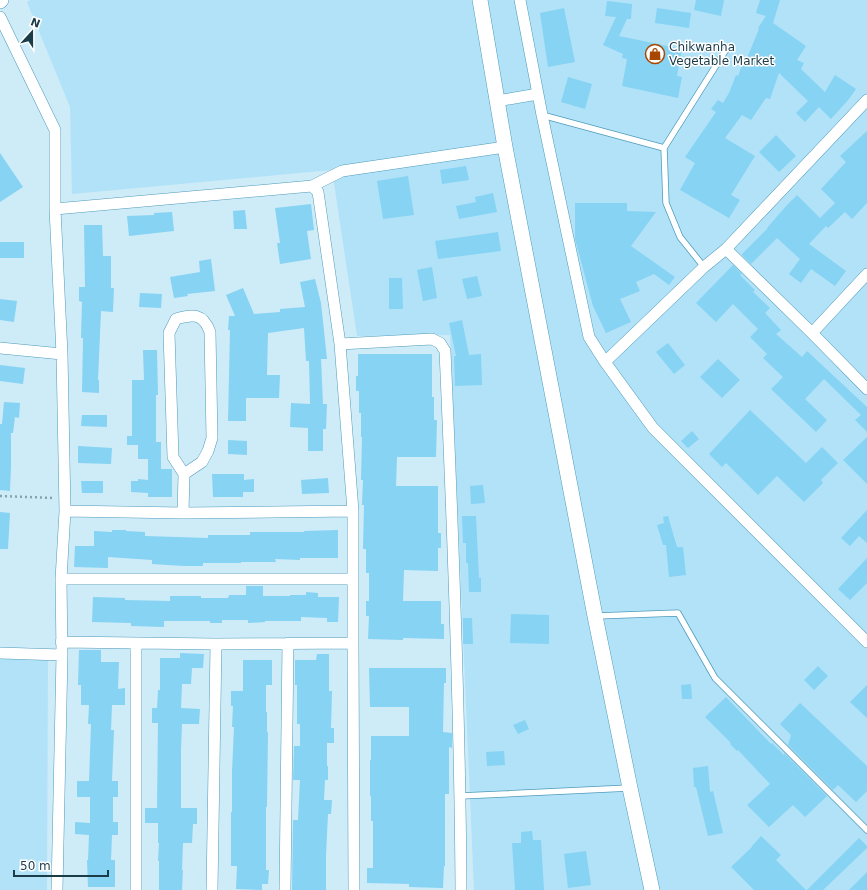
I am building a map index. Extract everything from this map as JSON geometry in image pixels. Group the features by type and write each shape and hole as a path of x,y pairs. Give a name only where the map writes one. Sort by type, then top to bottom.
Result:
{"street":[{"path":"480,0 505,147 595,616 652,890"},
{"path":"520,0 542,116 590,337 605,362 653,428 867,642"},
{"path":"0,17 55,130 55,209 62,354 65,511 61,579 62,655 57,890"},
{"path":"497,101 538,94"},
{"path":"605,362 704,267 726,249 867,100"},
{"path":"55,209 312,186 342,171 505,147"},
{"path":"312,186 318,192 340,344 353,511 354,890"},
{"path":"726,249 867,389"},
{"path":"812,333 867,274"},
{"path":"183,514 184,474 173,457 169,333 176,319 188,316 200,317 207,324 210,332 212,438 208,451 202,462 184,474"},
{"path":"340,344 432,339 440,343 445,351 452,514 460,796 461,890"},
{"path":"0,348 62,354"},
{"path":"65,511 183,514 353,511"},
{"path":"61,579 353,579"},
{"path":"62,642 216,644 353,643"},
{"path":"136,643 136,890"},
{"path":"285,890 288,643"},
{"path":"212,890 216,644"},
{"path":"0,653 62,655"}],"lane":[{"path":"704,267 680,238 666,203 664,148 727,48"},
{"path":"542,116 664,148"},
{"path":"595,616 678,613 715,678 867,830"},
{"path":"460,796 630,788"}],"path":[{"path":"0,496 64,499"}],"shaded area":[{"path":"30,0 867,0 867,890 474,890 450,335 357,336 332,170 72,194 70,107 27,2"},
{"path":"0,651 48,651 47,890 0,890"}],"building":[{"path":"696,0 724,0 721,16 694,10"},
{"path":"760,0 780,0 773,23 806,46 797,60 804,63 801,69 825,92 835,75 856,89 831,119 819,107 805,122 796,113 808,101 779,73 770,99 766,98 751,120 742,115 725,138 755,156 731,195 740,200 729,218 680,190 695,163 685,157 716,112 711,109 718,100 723,103 729,93 736,75 738,76 745,57 747,58 759,29 758,28 766,16 756,13"},
{"path":"607,1 632,4 631,19 627,19 619,36 682,49 677,76 682,77 678,98 622,86 627,59 622,58 623,54 603,45 616,17 605,16"},
{"path":"564,8 575,62 548,67 540,13"},
{"path":"657,8 691,13 689,28 655,23"},
{"path":"568,77 592,84 585,109 561,102"},
{"path":"867,131 867,203 852,219 845,212 828,228 826,226 809,244 846,271 835,286 811,269 801,283 789,274 800,259 777,238 751,264 742,254 767,229 797,195 820,218 835,203 821,189 846,162 840,156"},
{"path":"776,135 796,156 779,172 759,152"},
{"path":"0,153 23,187 0,202"},
{"path":"466,166 469,180 442,184 440,170"},
{"path":"408,176 414,215 383,219 377,181"},
{"path":"493,193 497,212 459,219 456,206 476,202 475,197"},
{"path":"575,203 627,203 627,211 656,212 631,246 675,277 669,285 654,274 636,282 640,291 620,299 631,322 606,333 593,306 575,239"},
{"path":"311,204 314,230 307,231 311,259 280,264 277,243 280,243 275,208"},
{"path":"245,210 247,229 234,229 233,211"},
{"path":"172,212 174,231 129,236 127,216 154,215 154,213"},
{"path":"84,225 102,225 103,256 111,256 111,288 114,288 113,312 101,311 98,380 99,393 82,392 82,302 79,301 79,287 85,287"},
{"path":"498,232 501,251 438,259 435,241"},
{"path":"0,242 24,242 24,258 0,258"},
{"path":"211,259 215,291 187,294 188,296 174,298 170,277 200,272 199,261"},
{"path":"733,265 742,274 740,275 755,290 753,292 770,308 765,313 781,330 776,334 802,357 807,351 867,407 867,432 855,420 861,415 824,379 805,399 827,420 816,432 771,389 783,377 763,358 767,354 750,337 758,329 733,304 716,322 696,303"},
{"path":"432,267 437,298 423,301 417,270"},
{"path":"477,276 482,296 467,299 462,279"},
{"path":"389,278 402,278 403,309 389,309"},
{"path":"315,279 321,303 327,359 321,359 323,404 327,404 326,429 323,429 323,451 308,451 308,428 290,427 291,403 310,404 309,361 306,361 304,328 268,333 267,375 280,375 279,398 246,398 246,421 228,421 230,330 228,330 229,316 235,316 226,295 243,288 254,314 280,312 280,309 305,307 300,282"},
{"path":"140,293 162,294 161,308 139,307"},
{"path":"0,299 17,301 14,322 0,320"},
{"path":"462,320 469,355 481,354 482,385 455,386 454,356 456,356 449,323"},
{"path":"668,343 685,365 674,374 656,352"},
{"path":"143,350 157,350 158,395 156,395 156,442 161,442 161,469 172,469 172,497 148,497 148,493 131,492 131,481 138,481 138,479 148,480 148,459 138,459 138,445 127,445 127,436 132,436 132,380 144,380"},
{"path":"358,354 432,354 432,397 434,397 434,420 437,420 436,457 397,457 396,486 438,486 438,533 441,533 441,548 438,548 438,571 404,570 403,601 441,601 441,624 444,624 444,639 368,639 369,616 366,616 366,601 369,601 369,573 366,573 366,549 363,549 364,505 362,505 363,480 361,480 361,413 359,413 359,391 356,391"},
{"path":"718,359 740,380 722,398 700,377"},
{"path":"0,365 25,368 23,384 0,381"},
{"path":"4,402 20,403 19,418 15,417 13,433 11,433 10,491 0,490 0,424 2,424"},
{"path":"750,410 806,463 822,447 838,463 821,480 823,483 804,502 777,476 758,495 726,463 722,467 709,454"},
{"path":"82,415 107,415 107,427 81,426"},
{"path":"692,431 699,439 688,448 681,441"},
{"path":"867,437 867,484 843,460"},
{"path":"228,440 247,441 247,455 228,454"},
{"path":"78,446 112,448 111,464 78,463"},
{"path":"212,474 244,474 244,480 254,479 254,492 243,492 243,497 213,497"},
{"path":"328,478 329,493 302,494 301,480"},
{"path":"81,481 103,481 103,493 82,493"},
{"path":"483,485 485,503 471,504 470,486"},
{"path":"867,510 867,543 859,536 850,546 841,538"},
{"path":"0,512 10,513 8,549 0,549"},
{"path":"462,516 476,516 481,592 469,592 468,563 466,563 466,543 463,543"},
{"path":"668,516 677,547 683,547 686,575 669,577 666,545 663,545 657,525 664,523 663,517"},
{"path":"112,530 145,532 145,536 208,538 208,535 250,535 250,532 304,532 338,530 338,558 300,558 300,560 275,559 276,562 203,563 203,566 184,566 152,564 152,560 108,557 108,568 74,567 75,546 94,546 94,531 112,532"},
{"path":"867,558 867,583 850,600 838,589"},
{"path":"246,586 263,586 263,596 306,595 306,592 318,593 318,597 339,597 338,622 327,622 327,618 301,617 301,621 265,621 248,623 248,620 222,620 222,623 210,623 210,621 164,621 164,627 131,626 131,623 92,622 93,597 125,598 125,600 170,601 170,596 228,598 229,595 246,595"},
{"path":"511,614 549,615 549,644 510,643"},
{"path":"463,618 472,618 473,644 463,644"},
{"path":"79,650 101,650 101,662 119,662 118,689 125,688 125,705 112,705 111,730 114,730 112,781 118,781 118,797 113,797 113,822 118,822 118,835 112,835 111,860 115,860 115,887 88,887 87,860 89,835 75,834 75,822 90,823 90,797 77,797 77,781 89,781 91,724 88,724 89,705 81,705 81,685 78,685"},
{"path":"180,653 204,654 203,668 192,668 191,684 182,684 181,708 200,709 199,724 182,724 181,749 181,808 197,808 197,824 193,824 192,843 183,843 182,890 159,890 158,823 145,823 145,808 157,808 158,723 152,723 152,708 157,708 158,690 160,690 160,658 180,658"},
{"path":"317,654 329,654 329,691 332,691 331,728 334,728 334,743 327,743 328,780 325,780 324,800 332,800 331,814 328,814 326,890 292,890 293,820 298,820 300,780 293,780 294,746 300,746 300,724 297,724 297,685 295,685 295,660 316,660"},
{"path":"243,660 272,660 272,685 266,685 268,732 266,870 269,870 268,884 262,884 262,890 236,889 237,866 231,866 234,727 232,727 233,706 231,706 231,691 243,691"},
{"path":"818,666 828,676 814,690 804,680"},
{"path":"369,668 446,668 446,683 444,683 443,732 452,733 452,748 449,747 449,794 445,794 445,866 443,888 409,887 409,884 367,883 367,868 373,868 373,821 371,821 370,796 371,736 409,736 409,707 370,707"},
{"path":"691,684 692,699 682,699 681,685"},
{"path":"867,685 867,718 850,702"},
{"path":"726,697 771,744 772,743 784,755 784,753 827,796 805,817 793,805 769,827 747,805 770,784 705,717"},
{"path":"800,703 867,766 867,791 856,802 838,785 833,790 788,745 791,735 780,724"},
{"path":"525,720 529,729 518,734 513,725"},
{"path":"504,751 505,765 487,766 486,752"},
{"path":"708,766 710,792 713,791 723,833 708,836 696,787 694,787 693,768"},
{"path":"532,831 533,840 541,840 544,890 515,890 512,843 521,843 521,832"},
{"path":"761,836 781,855 776,860 806,890 754,890 731,867"},
{"path":"859,838 867,846 867,848 823,890 807,890"},
{"path":"586,851 591,885 568,888 564,854"},
{"path":"867,872 867,890 849,890"}],"place":[{"name":"Chikwanha Vegetable Market","path":"655,54"}]}
